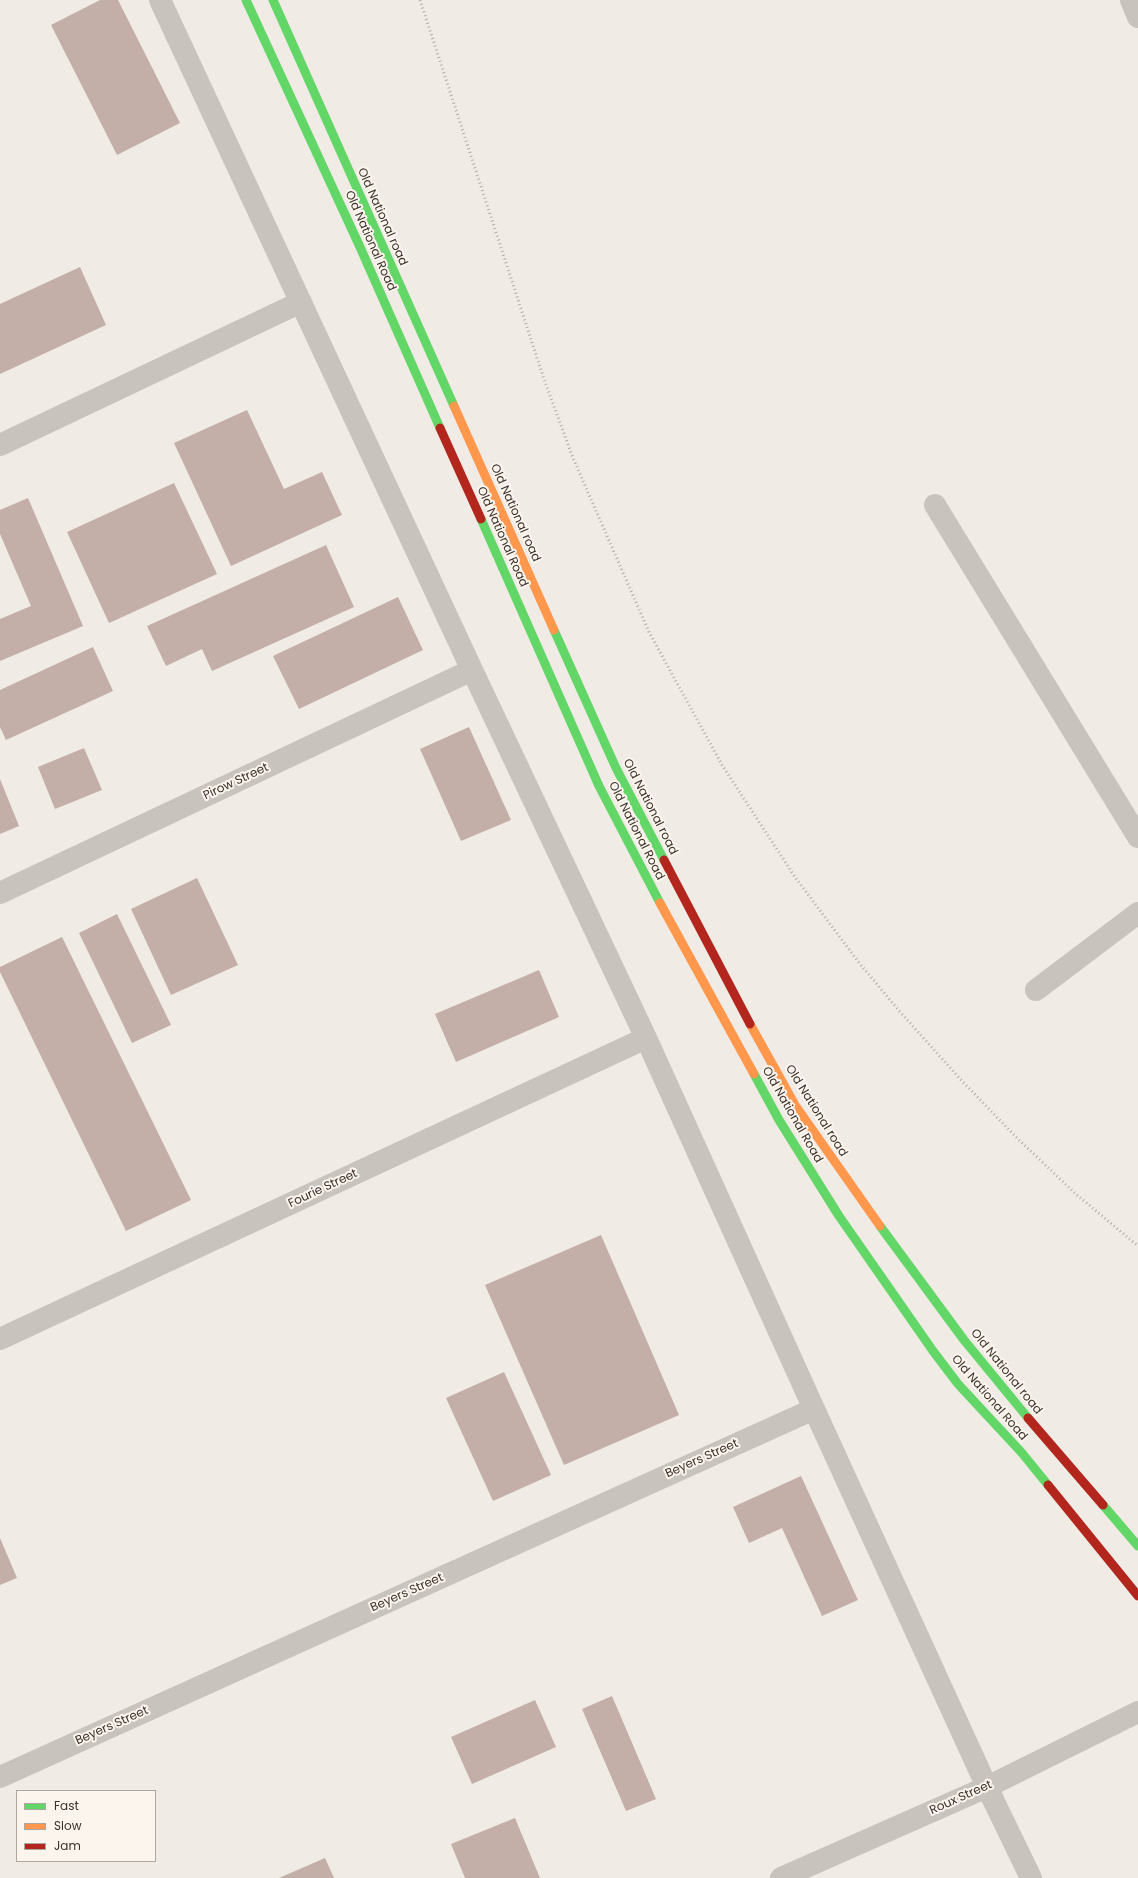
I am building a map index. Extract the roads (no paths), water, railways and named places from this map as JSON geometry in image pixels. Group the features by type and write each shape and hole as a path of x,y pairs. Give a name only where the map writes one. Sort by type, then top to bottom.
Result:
{"main road":[{"name":"Old National Road","path":"246,0 360,247 602,792 689,957 779,1120 839,1216 958,1384 1022,1453 1138,1596"},
{"name":"Old National road","path":"273,0 616,768 741,1007 795,1105 856,1194 964,1340 1006,1392 1138,1546"}],"street":[{"path":"160,0 472,670 646,1038 987,1787 1031,1878"},
{"path":"1131,0 1138,17"},
{"path":"0,445 301,302"},
{"path":"935,505 1138,837"},
{"name":"Pirow Street","path":"0,893 472,670"},
{"path":"1036,990 1138,913"},
{"name":"Fourie Street","path":"0,1340 646,1038"},
{"name":"Beyers Street","path":"0,1776 814,1409"},
{"name":"Roux Street","path":"780,1878 987,1787 1138,1712"}],"railway":[{"path":"420,0 544,379 573,458 649,632 722,765 795,877 860,964 901,1013 962,1081 1019,1140 1077,1195 1138,1246"}]}
